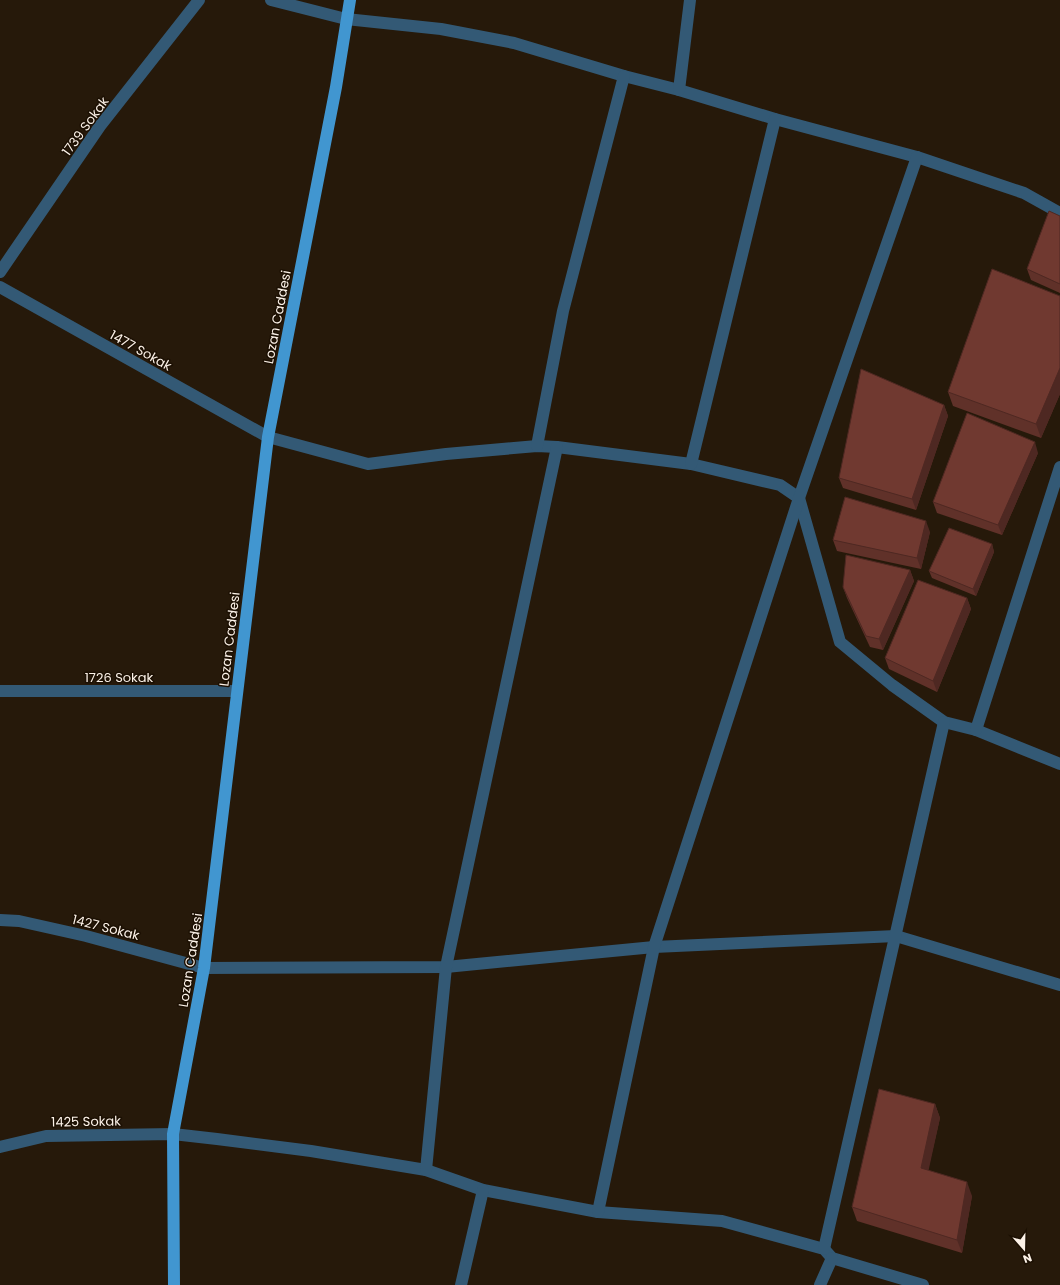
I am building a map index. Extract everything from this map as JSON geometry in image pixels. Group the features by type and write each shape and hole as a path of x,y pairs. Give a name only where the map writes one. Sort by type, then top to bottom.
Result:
{"main road":[{"name":"Lozan Caddesi","path":"174,1285 173,1134 204,968 268,437 336,87 350,0"}],"street":[{"name":"1739 Sokak","path":"0,272 100,126 199,0"},
{"path":"271,0 346,19 441,29 514,43 774,119 917,157 1024,193 1060,213"},
{"path":"679,90 690,0"},
{"path":"537,446 563,311 624,76"},
{"path":"691,464 774,119"},
{"path":"598,1212 654,947 799,498 917,157"},
{"name":"1477 Sokak","path":"0,287 268,437 368,464 446,454 537,446 557,446 691,464 780,485 799,498"},
{"path":"426,1170 446,967 557,446"},
{"path":"976,730 1060,467"},
{"path":"799,498 840,642 892,685 944,722 976,730 1060,764"},
{"name":"1726 Sokak","path":"0,691 237,691"},
{"path":"923,1285 832,1258 824,1249 944,722"},
{"name":"1427 Sokak","path":"0,920 19,921 86,936 204,968 446,967 654,947 896,936 1060,985"},
{"name":"1425 Sokak","path":"0,1147 46,1136 173,1134 311,1151 426,1170 483,1190 598,1212 722,1220 824,1249"},
{"path":"461,1285 483,1190"},
{"path":"820,1285 832,1258"}],"building":[{"path":"1049,211 1060,216 1060,284 1027,269"},
{"path":"992,269 1060,296 1060,368 1036,424 948,392"},
{"path":"861,369 944,405 912,499 839,478"},
{"path":"967,413 1035,442 998,525 933,502"},
{"path":"845,497 926,521 917,558 833,540"},
{"path":"949,528 992,544 973,589 929,571"},
{"path":"846,555 910,570 879,639 866,636 843,587"},
{"path":"918,580 967,598 933,681 885,658"},
{"path":"879,1089 935,1104 921,1168 967,1182 957,1240 852,1207"}]}
